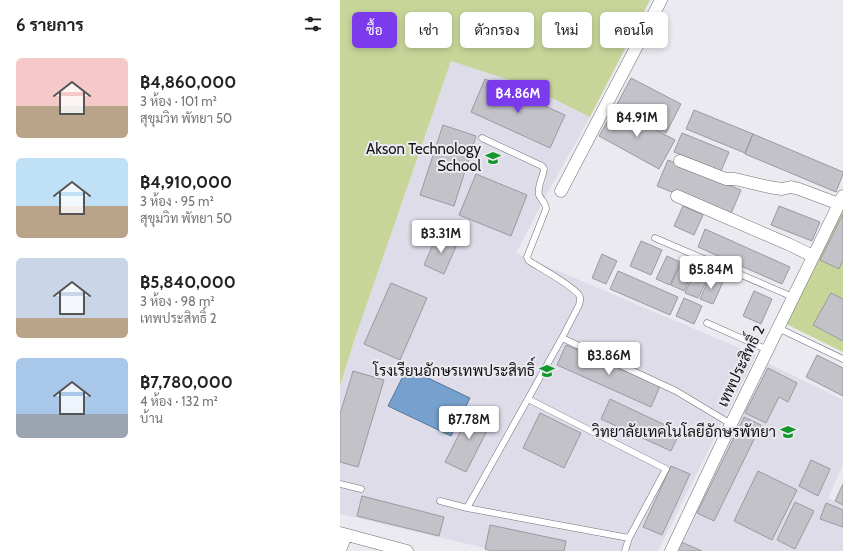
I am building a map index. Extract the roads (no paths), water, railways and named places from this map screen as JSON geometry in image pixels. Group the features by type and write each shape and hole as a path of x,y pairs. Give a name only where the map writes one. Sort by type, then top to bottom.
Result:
{"street":[{"path":"561,191 661,0"},
{"path":"680,161 726,179 735,179 769,188 782,189 791,187 841,200"},
{"path":"677,196 813,256"},
{"name":"เทพประสิทธิ์ 2","path":"671,551 731,424 841,200"},
{"path":"340,550 343,534 407,551"}],"lane":[{"path":"467,508 562,338 579,305 580,300 579,296 571,287 528,261 527,257 546,209 539,190 544,169 542,166 482,138"},
{"path":"655,238 793,297"},
{"path":"707,323 768,350"},
{"path":"778,328 843,359"},
{"path":"562,338 676,391 731,424"},
{"path":"528,399 666,469 629,538 625,551"},
{"path":"340,484 361,489"},
{"path":"440,501 467,508 629,538"}],"water":[{"path":"407,368 470,398 451,436 388,406"}],"place":[{"name":"Akson Technology School","path":"493,158"},
{"name":"โรงเรียนอักษรเทพประสิทธิ์","path":"547,371"},
{"name":"วิทยาลัยเทคโนโลยีอักษรพัทยา","path":"788,432"}]}
